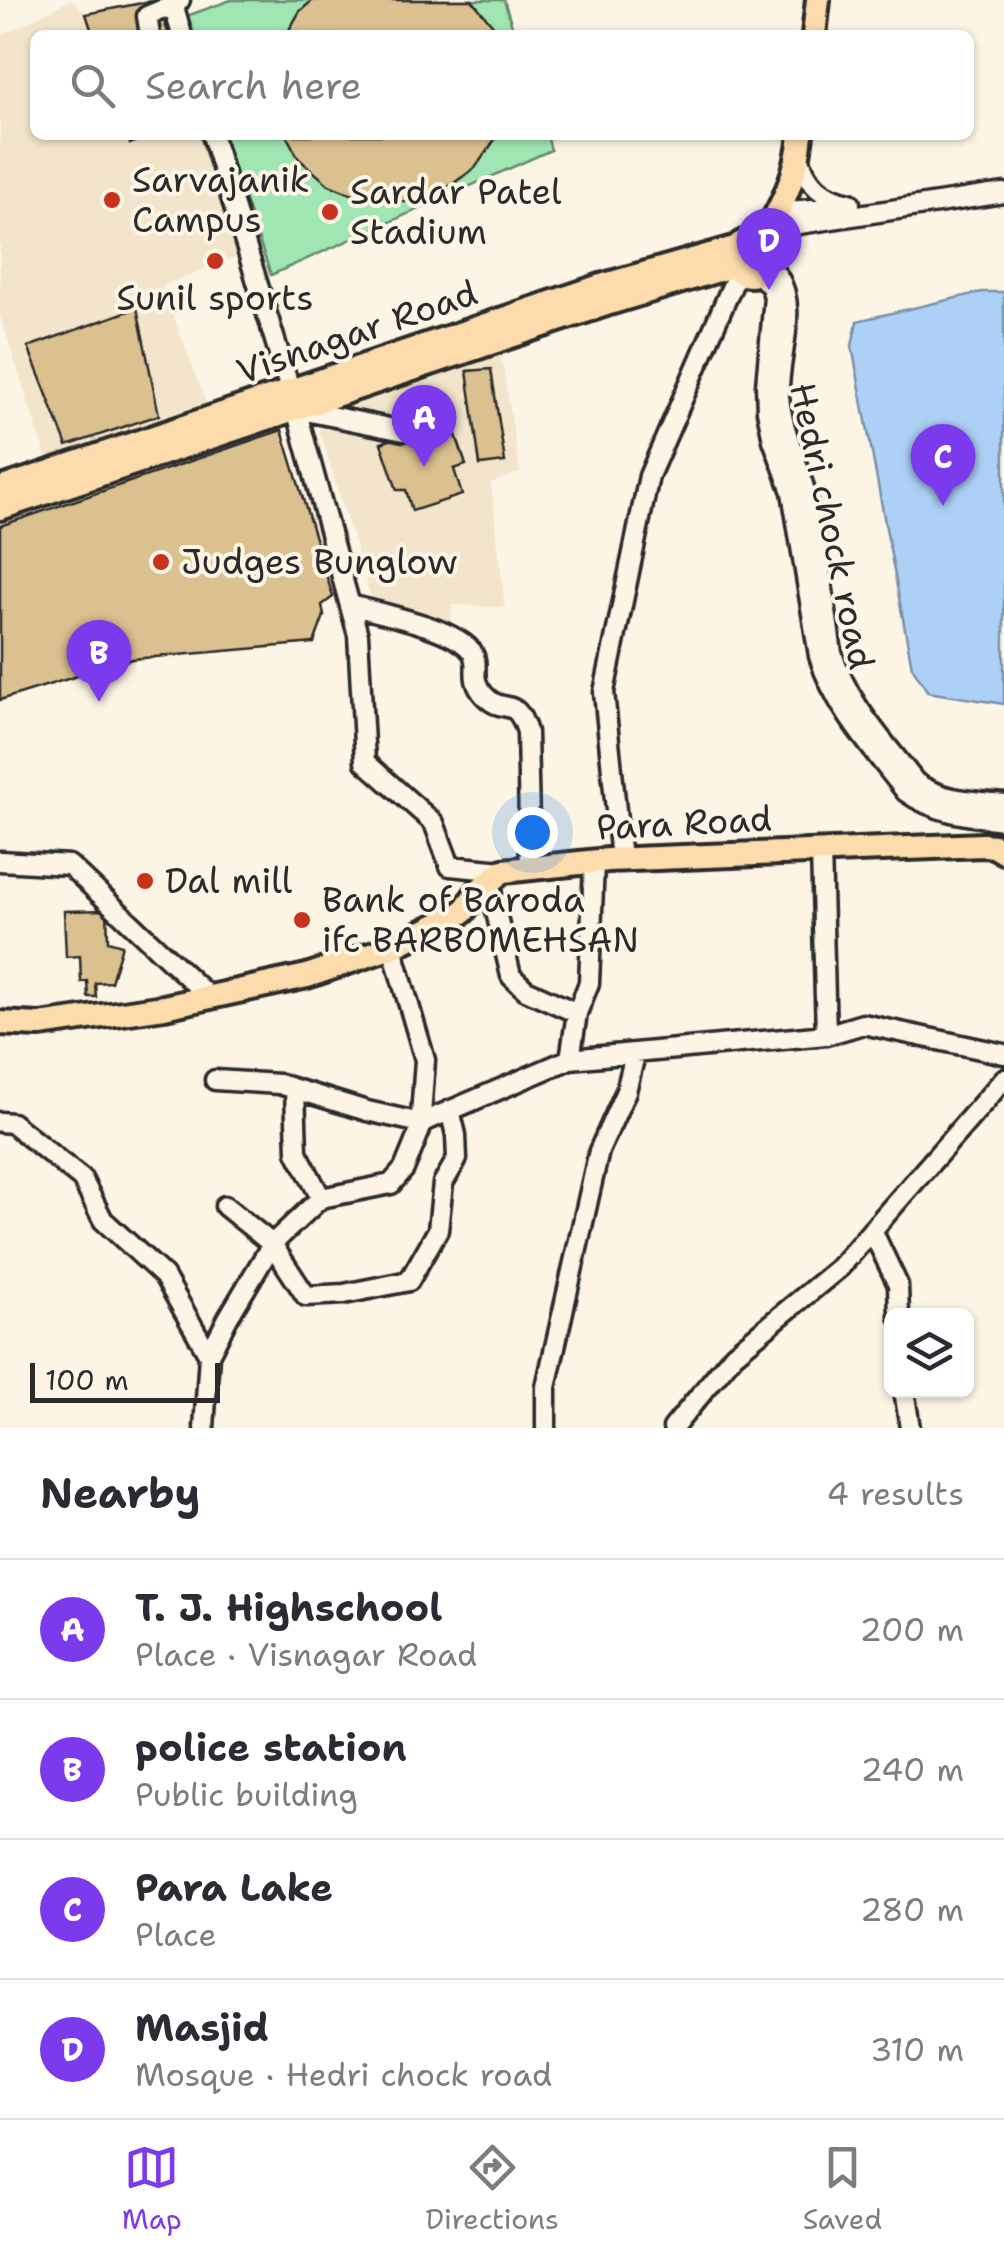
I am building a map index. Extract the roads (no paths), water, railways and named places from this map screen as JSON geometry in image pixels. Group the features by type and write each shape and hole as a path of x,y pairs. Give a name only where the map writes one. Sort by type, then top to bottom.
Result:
{"main road":[{"path":"815,30 818,0"},
{"path":"751,259 791,185 800,146"},
{"name":"Visnagar Road","path":"0,489 751,259"},
{"name":"Visnagar Road","path":"0,508 293,400"},
{"name":"Para Road","path":"496,877 530,868 621,860 997,844"},
{"path":"0,1023 40,1026 164,1007 307,976 392,947 463,912 479,890 496,877"}],"street":[{"path":"149,30 146,16 177,4 181,30"},
{"path":"214,140 293,400 358,635 365,762 434,823 450,866 496,877 512,976 526,990 578,1012"},
{"path":"800,146 810,183 820,193 861,205"},
{"path":"778,212 861,205 1004,182"},
{"path":"621,860 604,692 650,476 751,259 777,234 798,224 1004,193"},
{"name":"Hedri chock road","path":"751,259 782,283 787,297 780,410 804,488 839,675 850,696 926,790 951,799 1004,804"},
{"name":"Hedri chock road","path":"751,259 774,297 767,412 794,505 826,680 839,704 906,792 920,802 948,812 1004,820"},
{"path":"293,400 404,431"},
{"path":"350,605 440,630 468,646 475,656 475,683 481,692 491,702 522,715 527,732 530,868"},
{"path":"821,852 826,1035"},
{"path":"0,861 69,865 210,997"},
{"path":"570,1059 578,1012 588,983 594,862"},
{"path":"204,1428 210,1355 272,1244 321,1198 390,1184 404,1169 420,1130 425,1060 392,947"},
{"path":"215,1080 279,1084 421,1123 570,1059 826,1035 863,1024 1004,1054"},
{"path":"546,1428 546,1387 599,1151 626,1091 635,1055"},
{"path":"674,1428 734,1354 840,1267 1004,1079"},
{"path":"295,1089 297,1152 321,1198"},
{"path":"225,1206 272,1244 306,1296 344,1294 410,1281 438,1230 443,1183 457,1158 450,1110"},
{"path":"0,1122 12,1123 82,1180 103,1220 164,1276 210,1355"},
{"path":"872,1230 898,1284 898,1308"},
{"path":"905,1398 910,1428"}],"water":[{"path":"982,292 1004,292 1004,704 928,692 912,667 852,346 857,321"}],"place":[{"name":"Sarvajanik Campus","path":"112,200"},
{"name":"Sardar Patel Stadium","path":"330,212"},
{"name":"Sunil sports","path":"215,261"},
{"name":"Masjid","path":"769,290"},
{"name":"T. J. Highschool","path":"424,467"},
{"name":"Para Lake","path":"943,506"},
{"name":"Judges Bunglow","path":"161,562"},
{"name":"police station","path":"99,702"},
{"name":"Dal mill","path":"145,881"},
{"name":"Bank of Baroda ifc BARB0MEHSAN","path":"302,920"}]}
